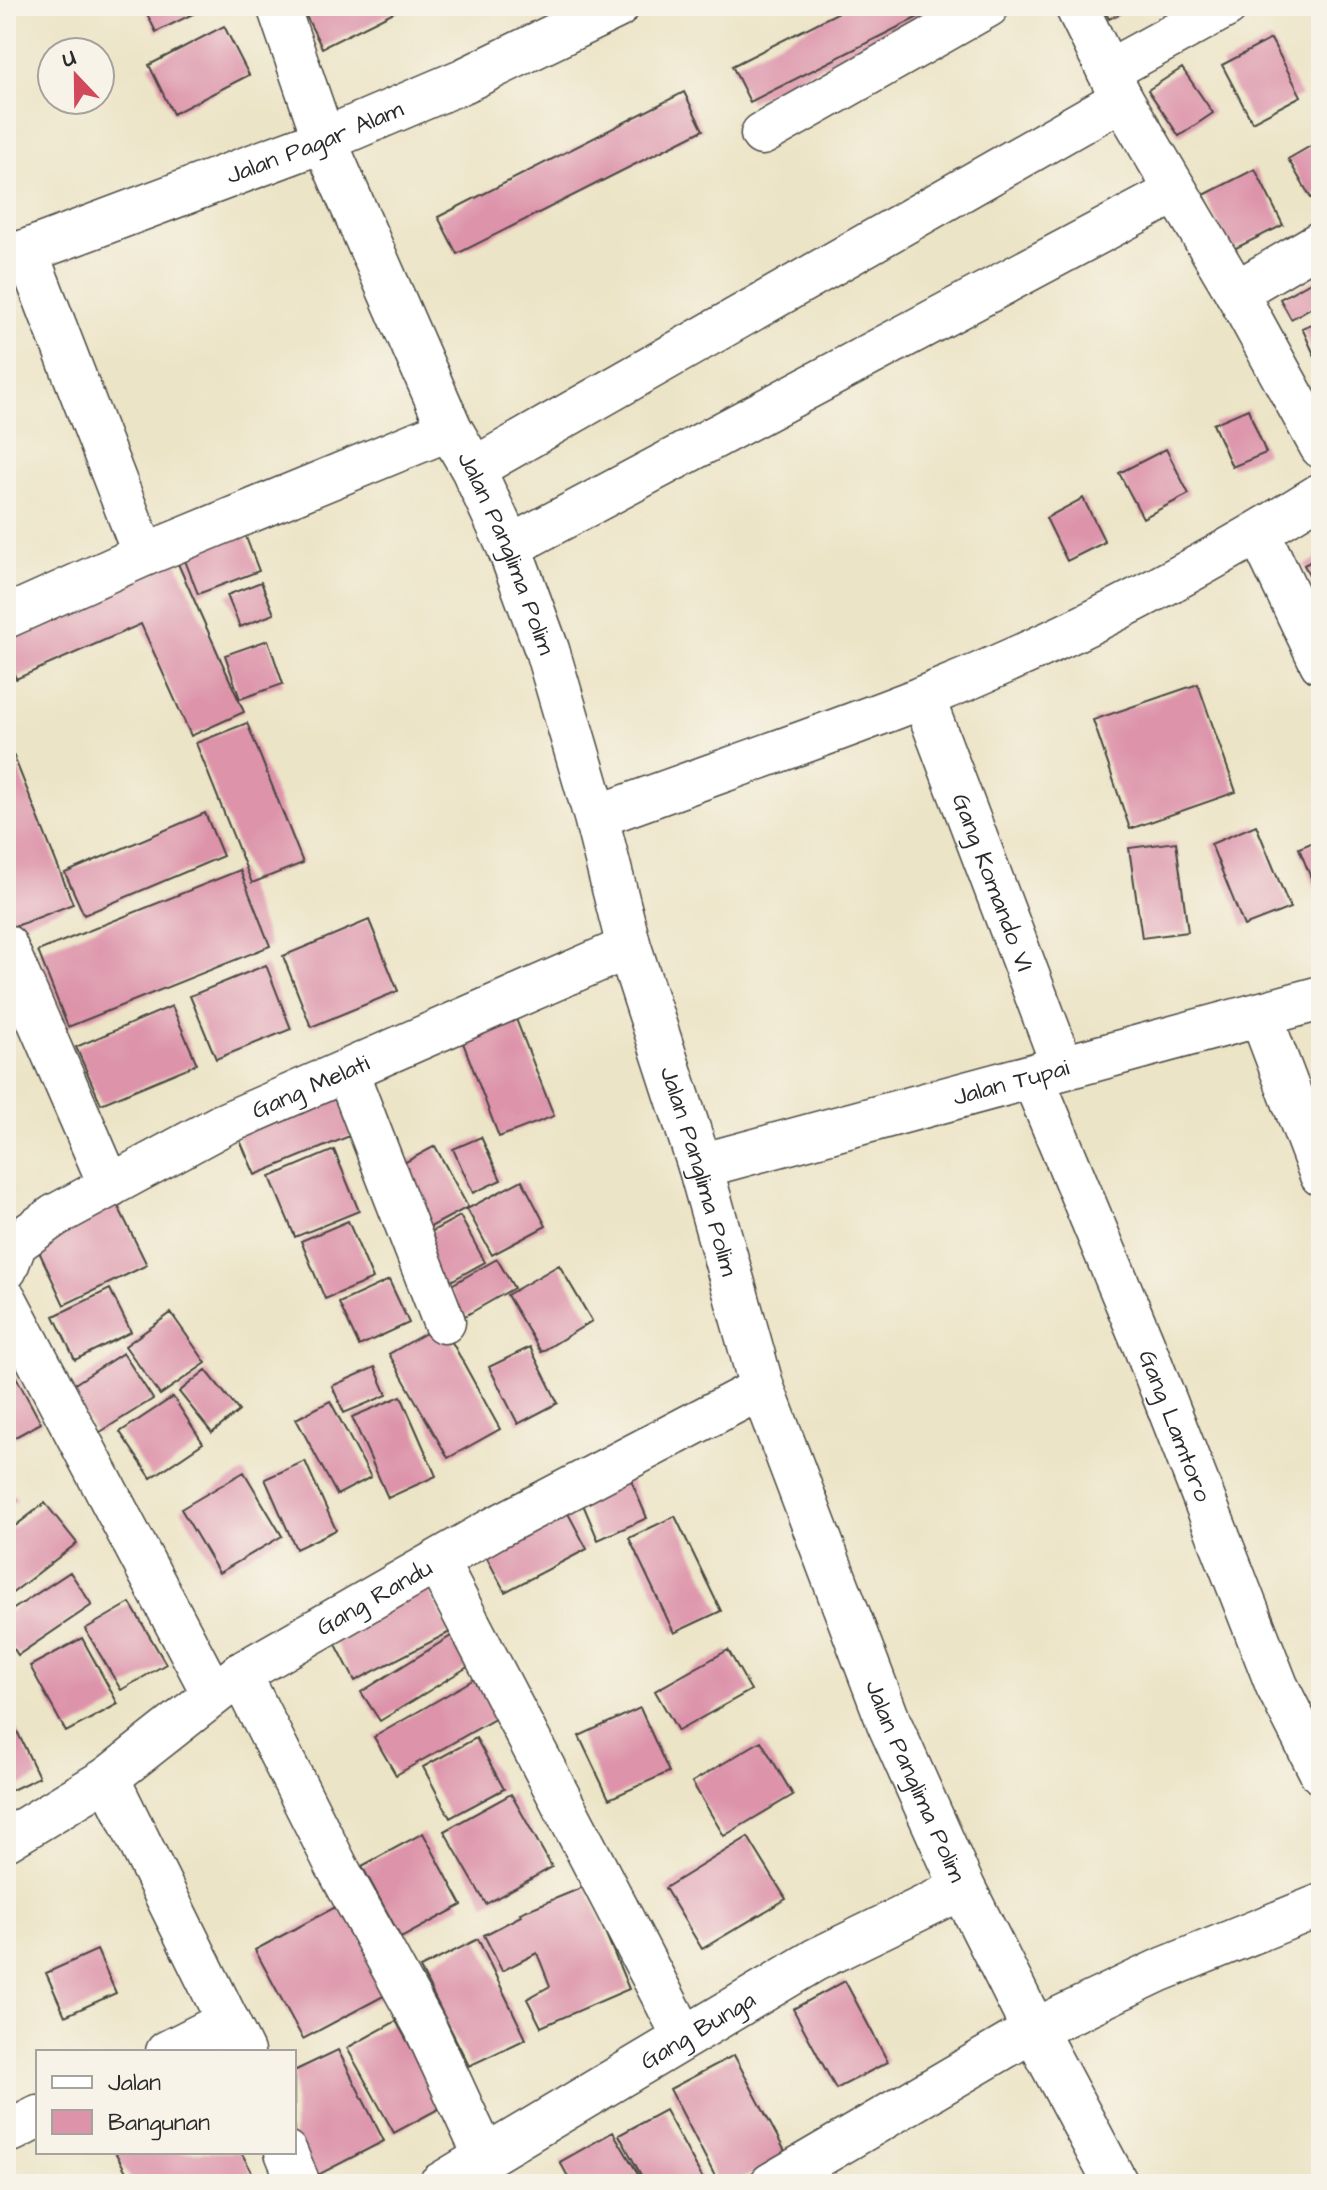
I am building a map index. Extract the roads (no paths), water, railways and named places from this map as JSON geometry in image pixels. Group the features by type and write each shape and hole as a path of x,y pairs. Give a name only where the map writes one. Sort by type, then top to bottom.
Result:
{"street":[{"path":"278,6 324,140"},
{"name":"Jalan Pagar Alam","path":"16,256 324,140 465,80 617,6"},
{"path":"762,134 988,6"},
{"path":"1076,6 1115,85 1236,292 1321,447"},
{"path":"473,469 1115,85 1227,6"},
{"name":"Jalan Panglima Polim","path":"324,140 450,429 473,469 509,547 547,650 596,817 629,947 700,1166 762,1388 889,1723 963,1888 1116,2184"},
{"path":"509,547 1175,192"},
{"path":"1236,292 1321,242"},
{"path":"16,256 144,555"},
{"path":"6,617 144,555 450,429"},
{"path":"596,817 923,697 1134,601 1259,533 1321,494"},
{"path":"1259,533 1321,663"},
{"name":"Gang Komando VI","path":"923,697 1047,1072"},
{"path":"6,946 110,1186"},
{"name":"Gang Melati","path":"8,1262 16,1243 54,1216 222,1125 629,947"},
{"name":"Jalan Tupai","path":"700,1166 1321,998"},
{"path":"1260,1014 1321,1175"},
{"path":"347,1072 444,1322"},
{"name":"Gang Lamtoro","path":"1047,1072 1143,1343 1277,1686 1321,1773"},
{"path":"6,1300 226,1684 336,1865 425,2027 485,2157"},
{"name":"Gang Randu","path":"6,1840 108,1778 226,1684 535,1507 762,1388"},
{"path":"437,1562 684,2037"},
{"path":"108,1778 236,2036 176,2050"},
{"name":"Gang Bunga","path":"440,2184 815,1960 963,1888"},
{"path":"771,2184 1034,2030 1158,1971 1321,1905"},
{"path":"287,2154 299,2184"}]}
